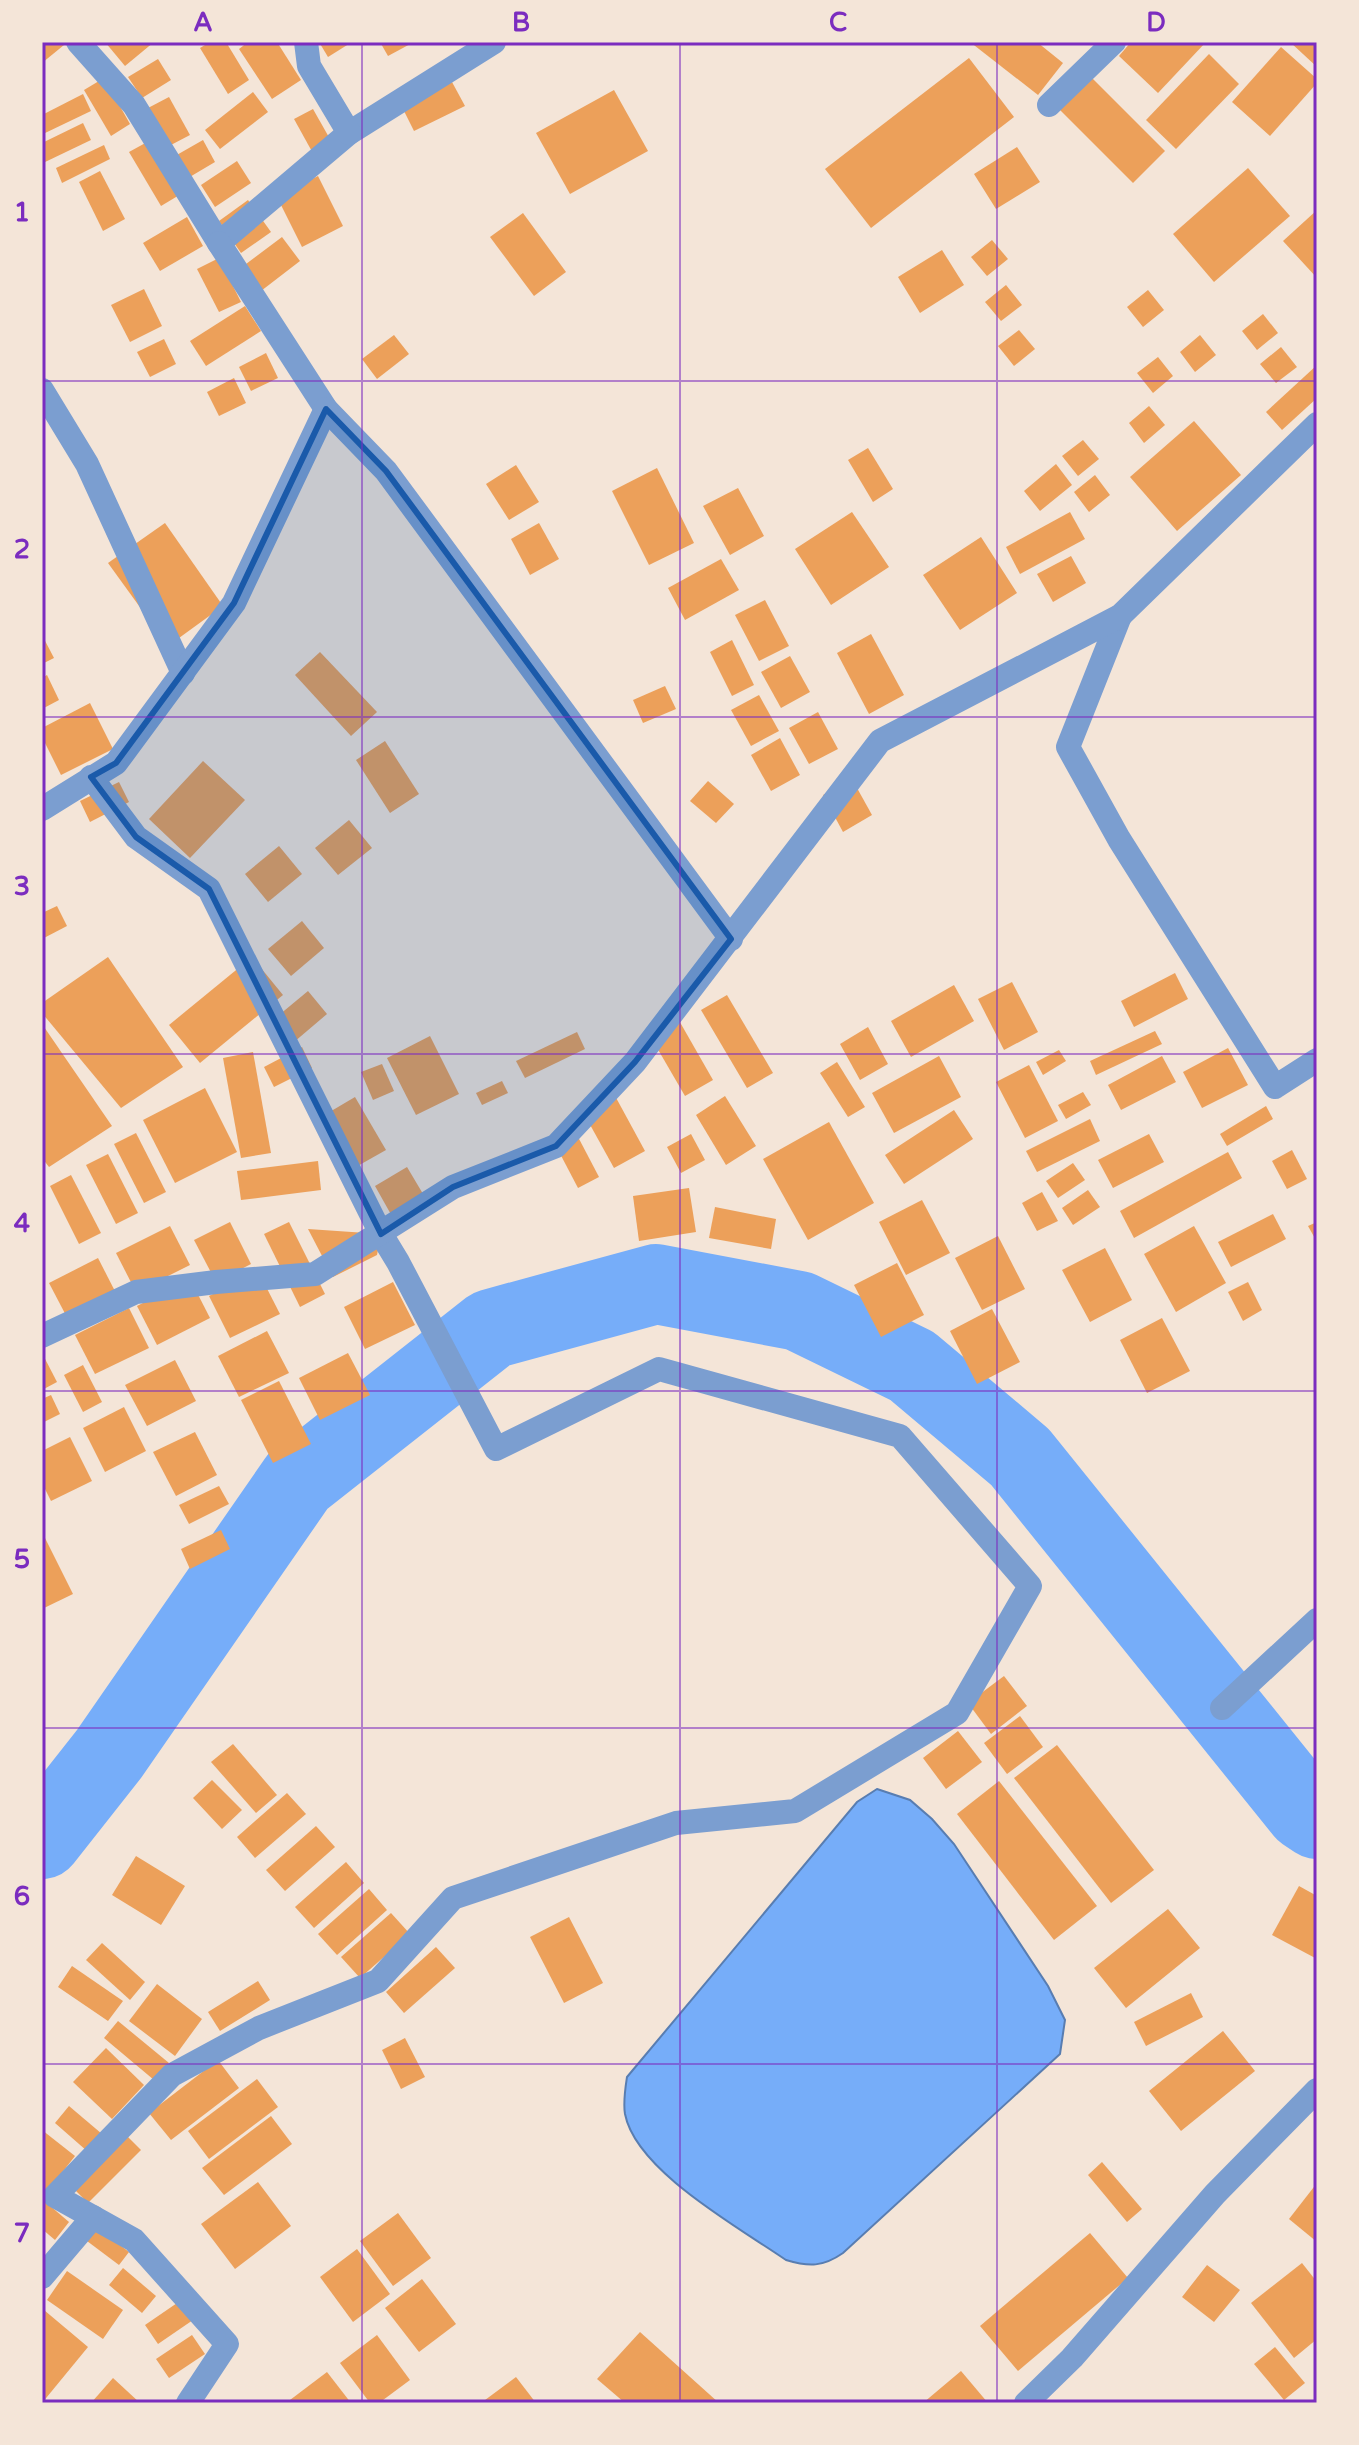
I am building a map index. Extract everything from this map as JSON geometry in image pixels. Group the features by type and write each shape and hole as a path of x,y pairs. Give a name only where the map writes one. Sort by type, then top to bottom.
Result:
{"street":[{"path":"78,42 134,105 326,409 386,471 731,939"},
{"path":"306,42 309,66 349,133"},
{"path":"219,243 349,133 494,42"},
{"path":"1049,105 1114,42"},
{"path":"42,390 87,464 183,673"},
{"path":"42,809 116,763 234,603 326,409"},
{"path":"42,1336 136,1292 315,1274 453,1187 556,1146 635,1062 880,741 1120,616 1317,424"},
{"path":"1120,616 1068,747 1119,839 1275,1087 1317,1060"},
{"path":"91,777 136,837 209,889 381,1234 496,1449 659,1369 900,1436 1030,1586 957,1713 795,1811 676,1823 453,1898 378,1981 259,2028 172,2075 55,2196 134,2240 227,2344 188,2403"},
{"path":"1222,1708 1317,1620"},
{"path":"1026,2403 1072,2358 1215,2194 1317,2090"},
{"path":"42,2277 93,2217"}],"highlighted area":[{"path":"326,409 386,471 731,939 635,1062 556,1146 453,1187 381,1234 209,889 136,837 91,777 116,763 234,603"}],"water":[{"path":"877,1789 910,1800 954,1844 1048,1986 1065,2020 1060,2054 843,2253 822,2263 802,2264 786,2260 718,2215 669,2177 648,2156 633,2135 625,2114 627,2077 857,1802"}],"building":[{"path":"42,42 62,42 64,45 42,63"},
{"path":"105,42 154,42 125,66"},
{"path":"210,42 226,42 249,80 228,94 200,48"},
{"path":"248,42 277,42 301,80 272,99 239,49"},
{"path":"319,42 352,42 328,57"},
{"path":"380,42 414,42 388,56"},
{"path":"970,42 1037,42 1063,63 1038,95"},
{"path":"1131,42 1206,42 1158,93 1119,56"},
{"path":"1290,42 1317,42 1317,67"},
{"path":"1281,47 1317,79 1317,83 1270,136 1232,102"},
{"path":"1209,54 1239,84 1176,149 1146,120"},
{"path":"969,58 1014,117 871,228 825,169"},
{"path":"158,59 171,80 142,98 128,77"},
{"path":"1091,77 1165,151 1133,183 1059,109"},
{"path":"104,78 130,124 111,136 84,90"},
{"path":"452,82 465,106 414,131 402,107"},
{"path":"614,90 648,151 570,194 536,133"},
{"path":"253,92 268,112 220,149 205,130"},
{"path":"83,94 91,111 43,134 42,115"},
{"path":"169,97 190,135 169,146 148,108"},
{"path":"313,109 339,155 320,166 294,119"},
{"path":"83,123 91,140 43,163 42,143"},
{"path":"203,140 215,162 188,178 175,156"},
{"path":"149,141 181,194 161,206 129,152"},
{"path":"104,145 110,159 62,183 56,168"},
{"path":"1017,147 1040,182 996,209 974,174"},
{"path":"237,161 251,183 215,207 201,185"},
{"path":"1248,168 1290,216 1214,282 1173,234"},
{"path":"100,171 125,219 103,231 79,182"},
{"path":"318,176 343,226 302,247 277,197"},
{"path":"248,200 271,232 241,253 219,221"},
{"path":"1317,210 1317,278 1283,241"},
{"path":"523,213 566,272 534,296 490,237"},
{"path":"187,217 203,246 160,271 143,243"},
{"path":"282,237 300,261 261,291 242,267"},
{"path":"992,240 1008,259 987,276 971,257"},
{"path":"942,250 964,285 920,313 898,277"},
{"path":"219,258 241,302 219,312 197,269"},
{"path":"1006,285 1022,305 1001,321 985,302"},
{"path":"144,289 162,326 130,342 111,305"},
{"path":"1148,290 1164,310 1143,327 1127,307"},
{"path":"245,306 261,331 206,366 190,341"},
{"path":"1263,314 1278,333 1257,350 1242,331"},
{"path":"1019,330 1035,349 1014,366 998,346"},
{"path":"394,335 409,354 377,379 362,359"},
{"path":"1200,335 1216,355 1195,372 1180,352"},
{"path":"164,339 176,364 150,377 137,352"},
{"path":"1281,347 1297,367 1276,383 1260,364"},
{"path":"266,353 278,378 251,391 239,367"},
{"path":"1158,357 1173,376 1153,393 1137,373"},
{"path":"1317,365 1317,398 1282,430 1266,412"},
{"path":"234,378 246,403 219,416 207,392"},
{"path":"1149,406 1165,425 1144,443 1129,423"},
{"path":"1194,421 1241,475 1177,531 1130,477"},
{"path":"1083,440 1099,459 1078,476 1062,456"},
{"path":"868,448 893,489 873,502 848,460"},
{"path":"1056,464 1072,485 1040,511 1024,491"},
{"path":"516,465 539,502 509,520 486,484"},
{"path":"657,468 694,543 649,565 612,491"},
{"path":"1095,475 1110,495 1089,512 1074,492"},
{"path":"738,488 764,536 730,555 703,506"},
{"path":"852,512 889,567 831,605 795,549"},
{"path":"1070,512 1085,539 1020,574 1006,547"},
{"path":"165,523 223,606 168,646 108,563"},
{"path":"539,523 559,559 530,575 511,539"},
{"path":"981,537 1017,593 960,630 923,575"},
{"path":"1071,556 1086,583 1053,602 1037,574"},
{"path":"721,559 739,590 685,620 668,588"},
{"path":"765,600 789,646 759,661 735,615"},
{"path":"871,634 904,695 869,714 837,653"},
{"path":"42,635 54,658 42,664"},
{"path":"732,640 754,685 732,696 710,652"},
{"path":"320,652 377,712 351,736 295,675"},
{"path":"790,656 810,692 781,708 761,672"},
{"path":"47,675 59,700 42,709 42,678"},
{"path":"665,686 676,709 643,723 633,700"},
{"path":"759,695 779,731 751,746 731,710"},
{"path":"90,703 113,749 61,775 42,737 42,728"},
{"path":"818,712 838,749 809,764 789,728"},
{"path":"780,738 800,775 771,791 751,755"},
{"path":"385,741 419,794 390,813 356,760"},
{"path":"203,761 245,800 190,858 149,819"},
{"path":"852,779 872,815 843,832 823,795"},
{"path":"708,781 734,804 716,823 690,801"},
{"path":"119,782 129,802 90,822 80,801"},
{"path":"349,820 372,848 338,875 315,848"},
{"path":"279,846 302,874 268,902 245,874"},
{"path":"57,906 67,926 42,939 42,913"},
{"path":"302,921 324,948 291,976 268,949"},
{"path":"108,957 183,1067 121,1108 42,1013 42,1003"},
{"path":"252,957 283,995 200,1063 169,1025"},
{"path":"1175,973 1188,999 1134,1027 1121,1001"},
{"path":"1012,982 1038,1032 1004,1050 978,999"},
{"path":"954,985 974,1021 911,1057 891,1021"},
{"path":"308,991 327,1014 287,1048 267,1025"},
{"path":"727,995 773,1073 747,1088 701,1010"},
{"path":"677,1017 713,1080 685,1096 649,1034"},
{"path":"42,1024 112,1126 49,1167 42,1158"},
{"path":"868,1027 888,1064 860,1080 840,1044"},
{"path":"1155,1031 1162,1044 1096,1075 1090,1061"},
{"path":"577,1032 585,1049 525,1078 516,1061"},
{"path":"430,1036 459,1094 416,1115 387,1058"},
{"path":"302,1047 312,1068 274,1087 264,1067"},
{"path":"1228,1048 1248,1085 1202,1108 1183,1072"},
{"path":"1059,1050 1066,1061 1043,1075 1036,1062"},
{"path":"253,1052 271,1153 241,1158 223,1058"},
{"path":"939,1056 961,1097 894,1133 872,1093"},
{"path":"1162,1056 1176,1082 1121,1110 1108,1085"},
{"path":"837,1062 865,1107 848,1117 820,1073"},
{"path":"382,1064 394,1091 373,1100 361,1072"},
{"path":"1029,1065 1058,1121 1025,1138 996,1082"},
{"path":"502,1081 508,1093 482,1105 476,1093"},
{"path":"205,1088 237,1152 175,1183 143,1120"},
{"path":"1083,1092 1091,1105 1066,1119 1058,1105"},
{"path":"614,1094 645,1151 614,1168 583,1112"},
{"path":"725,1096 756,1146 726,1165 696,1115"},
{"path":"355,1097 386,1150 347,1172 316,1120"},
{"path":"1266,1106 1273,1119 1227,1146 1220,1134"},
{"path":"954,1110 973,1139 904,1184 885,1155"},
{"path":"1090,1119 1100,1141 1037,1172 1026,1151"},
{"path":"829,1122 874,1203 808,1240 763,1159"},
{"path":"136,1133 166,1192 144,1203 114,1144"},
{"path":"691,1134 705,1160 681,1173 667,1147"},
{"path":"1149,1134 1164,1162 1113,1188 1098,1160"},
{"path":"577,1135 599,1177 578,1188 556,1146"},
{"path":"1292,1150 1307,1179 1287,1189 1272,1161"},
{"path":"1228,1152 1242,1178 1134,1238 1120,1211"},
{"path":"108,1154 138,1213 116,1224 86,1165"},
{"path":"318,1161 321,1190 241,1200 237,1171"},
{"path":"1073,1163 1085,1180 1058,1198 1046,1181"},
{"path":"407,1167 426,1199 393,1218 375,1186"},
{"path":"71,1175 101,1233 79,1244 50,1186"},
{"path":"689,1188 696,1232 639,1241 633,1196"},
{"path":"1088,1190 1100,1207 1073,1225 1062,1208"},
{"path":"1042,1192 1058,1221 1037,1231 1022,1203"},
{"path":"922,1200 950,1253 906,1275 879,1222"},
{"path":"715,1207 776,1219 771,1249 709,1238"},
{"path":"1273,1214 1286,1239 1231,1267 1218,1242"},
{"path":"230,1222 251,1264 216,1282 194,1240"},
{"path":"289,1222 325,1294 300,1307 264,1234"},
{"path":"1317,1222 1317,1242 1308,1226"},
{"path":"170,1226 190,1265 136,1292 116,1253"},
{"path":"1194,1226 1226,1283 1176,1312 1144,1254"},
{"path":"308,1229 381,1234 377,1255 333,1277"},
{"path":"998,1236 1025,1289 982,1310 955,1258"},
{"path":"1105,1248 1132,1300 1090,1322 1062,1270"},
{"path":"98,1258 120,1301 71,1325 49,1283"},
{"path":"897,1263 924,1315 881,1337 854,1285"},
{"path":"258,1271 280,1314 230,1338 209,1296"},
{"path":"190,1279 210,1318 157,1345 137,1306"},
{"path":"393,1282 415,1325 365,1349 344,1307"},
{"path":"1248,1282 1262,1310 1243,1321 1228,1292"},
{"path":"129,1308 149,1348 95,1374 75,1335"},
{"path":"992,1309 1020,1362 977,1384 950,1331"},
{"path":"1162,1318 1190,1371 1147,1393 1120,1340"},
{"path":"267,1331 289,1373 239,1397 218,1356"},
{"path":"42,1353 57,1382 42,1390"},
{"path":"348,1353 370,1395 320,1420 299,1378"},
{"path":"175,1360 196,1401 147,1426 125,1385"},
{"path":"83,1365 102,1402 83,1412 64,1375"},
{"path":"279,1381 311,1444 273,1463 241,1400"},
{"path":"51,1395 60,1414 42,1423 42,1399"},
{"path":"124,1407 146,1451 105,1472 83,1428"},
{"path":"195,1432 217,1475 176,1496 153,1452"},
{"path":"70,1437 92,1481 51,1501 42,1483 42,1451"},
{"path":"219,1486 229,1504 189,1524 179,1505"},
{"path":"221,1530 230,1549 190,1569 181,1549"},
{"path":"42,1532 73,1594 42,1609"},
{"path":"1004,1676 1027,1706 991,1734 968,1703"},
{"path":"1020,1716 1043,1747 1007,1774 984,1743"},
{"path":"958,1731 982,1762 946,1789 923,1758"},
{"path":"233,1744 277,1795 256,1813 211,1762"},
{"path":"1057,1745 1154,1870 1111,1903 1014,1778"},
{"path":"212,1780 242,1810 222,1829 193,1798"},
{"path":"999,1781 1097,1906 1054,1940 957,1814"},
{"path":"287,1793 306,1814 255,1858 237,1837"},
{"path":"316,1826 335,1847 285,1891 266,1870"},
{"path":"136,1856 185,1886 161,1925 112,1895"},
{"path":"346,1862 364,1883 314,1928 295,1907"},
{"path":"1299,1886 1317,1896 1317,1959 1272,1935"},
{"path":"369,1889 387,1910 337,1955 318,1934"},
{"path":"1168,1909 1200,1948 1126,2008 1094,1968"},
{"path":"391,1913 410,1934 360,1978 341,1957"},
{"path":"569,1917 603,1983 564,2003 530,1937"},
{"path":"102,1943 145,1982 130,2000 86,1960"},
{"path":"436,1947 455,1968 404,2013 386,1992"},
{"path":"72,1966 123,2001 108,2021 58,1987"},
{"path":"258,1981 270,2000 220,2031 208,2012"},
{"path":"157,1984 202,2019 175,2056 129,2021"},
{"path":"1191,1993 1203,2017 1146,2046 1134,2022"},
{"path":"118,2021 169,2063 154,2080 104,2038"},
{"path":"1223,2031 1255,2071 1181,2131 1149,2091"},
{"path":"405,2038 425,2077 401,2089 382,2050"},
{"path":"106,2048 144,2085 112,2119 73,2082"},
{"path":"218,2060 239,2088 171,2140 149,2113"},
{"path":"257,2079 278,2107 209,2159 188,2131"},
{"path":"69,2106 102,2134 87,2151 55,2123"},
{"path":"271,2116 292,2144 224,2195 202,2168"},
{"path":"42,2130 75,2156 46,2193 42,2190"},
{"path":"126,2135 141,2150 88,2203 73,2188"},
{"path":"1102,2162 1142,2209 1127,2222 1088,2175"},
{"path":"258,2182 291,2226 235,2269 201,2224"},
{"path":"1317,2183 1317,2242 1289,2219"},
{"path":"42,2199 69,2222 55,2240 42,2229"},
{"path":"398,2213 431,2258 393,2286 360,2241"},
{"path":"85,2218 129,2252 119,2265 75,2232"},
{"path":"1090,2233 1128,2278 1018,2371 980,2326"},
{"path":"357,2249 390,2294 353,2322 320,2277"},
{"path":"1302,2263 1317,2282 1317,2339 1294,2358 1251,2303"},
{"path":"1207,2265 1240,2290 1214,2322 1182,2297"},
{"path":"123,2268 156,2296 142,2313 109,2285"},
{"path":"67,2271 123,2310 103,2339 47,2300"},
{"path":"422,2279 456,2324 419,2352 385,2308"},
{"path":"180,2301 193,2320 158,2344 145,2325"},
{"path":"44,2310 88,2347 42,2403 42,2312"},
{"path":"640,2332 719,2403 625,2403 597,2379"},
{"path":"192,2335 205,2354 169,2378 156,2359"},
{"path":"377,2335 410,2380 379,2403 370,2403 340,2363"},
{"path":"1275,2347 1305,2383 1284,2400 1254,2364"},
{"path":"961,2371 988,2403 923,2403"},
{"path":"327,2372 351,2403 292,2403 290,2400"},
{"path":"516,2377 536,2403 481,2403"},
{"path":"113,2378 140,2403 91,2403"}],"waterway":[{"path":"42,1839 109,1754 298,1481 491,1329 656,1284 799,1311 912,1366 1020,1457 1305,1811 1317,1819"}]}
